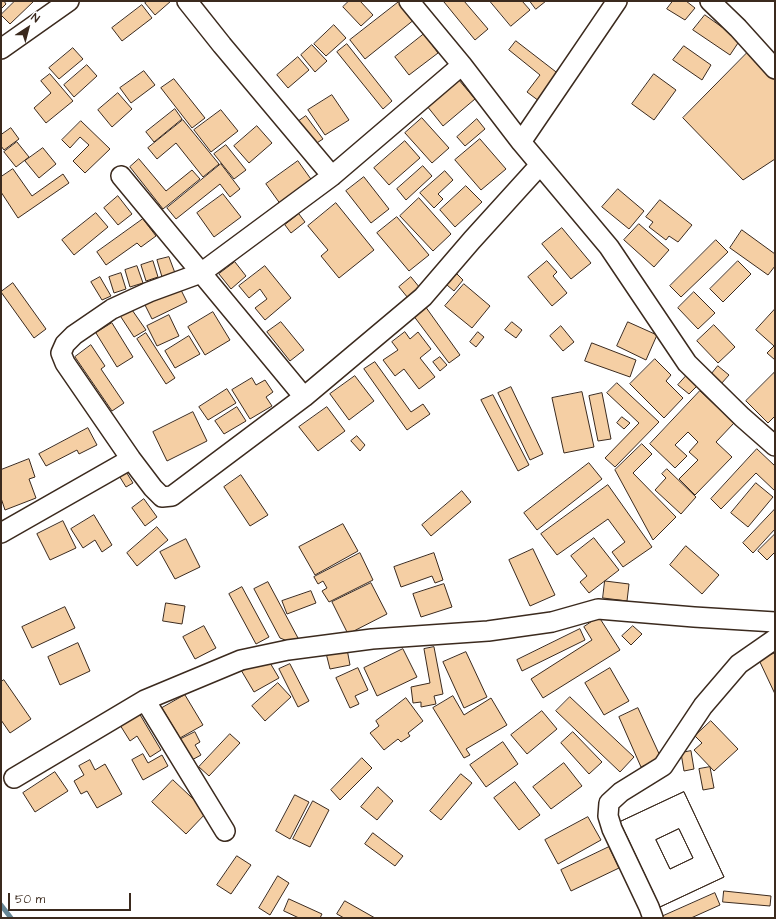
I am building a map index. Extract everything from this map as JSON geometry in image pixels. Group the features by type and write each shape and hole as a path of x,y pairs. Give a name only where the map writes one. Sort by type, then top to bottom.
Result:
{"street":[{"path":"1,49 68,1"},
{"path":"187,1 332,176"},
{"path":"409,1 462,65 521,142 609,247 687,363 742,417 775,446"},
{"path":"521,142 617,1"},
{"path":"710,1 738,28 775,69"},
{"path":"462,65 332,176 201,273 149,292 112,309 74,335 65,344 60,353 65,363 131,459 153,488 162,497 172,496 304,397 423,297 540,165"},
{"path":"121,176 304,397"},
{"path":"1,533 131,459"},
{"path":"14,778 145,700 241,660 288,650 372,639 488,632 552,622 598,609 775,622"},
{"path":"653,918 612,829 608,816 609,803 621,792 663,766 703,706 739,664 775,639"},
{"path":"145,700 224,831"}],"building":[{"path":"1,1 4,1 6,4 1,9"},
{"path":"15,1 34,1 10,24 1,15"},
{"path":"148,1 171,1 155,15 145,3"},
{"path":"349,1 360,1 373,15 361,26 343,7"},
{"path":"400,1 415,19 365,59 350,40"},
{"path":"464,1 488,29 475,40 444,2"},
{"path":"490,1 522,1 530,10 511,26"},
{"path":"530,1 546,1 536,9"},
{"path":"673,1 686,1 695,8 685,20 667,9"},
{"path":"142,5 152,18 122,41 112,28"},
{"path":"705,15 740,40 730,55 693,30"},
{"path":"334,25 346,38 326,56 314,44"},
{"path":"424,34 438,53 409,75 395,57"},
{"path":"516,41 560,75 539,101 527,92 540,75 509,50"},
{"path":"347,44 392,101 383,109 337,52"},
{"path":"312,45 327,61 315,72 301,55"},
{"path":"684,46 711,65 702,80 673,60"},
{"path":"73,48 83,59 59,79 49,68"},
{"path":"751,49 775,79 775,159 743,180 683,118"},
{"path":"298,57 309,70 288,88 277,75"},
{"path":"87,65 97,76 74,97 64,85"},
{"path":"144,71 155,85 131,103 120,88"},
{"path":"50,74 73,101 46,123 34,108 51,93 41,81"},
{"path":"654,74 676,90 654,120 632,104"},
{"path":"174,79 205,118 192,128 161,88"},
{"path":"458,79 475,99 443,126 427,106"},
{"path":"118,93 132,109 112,127 98,110"},
{"path":"332,95 349,120 325,135 308,110"},
{"path":"175,109 182,119 154,142 146,132"},
{"path":"221,110 238,131 211,152 194,130"},
{"path":"306,116 323,139 312,146 296,123"},
{"path":"422,118 449,148 432,163 405,133"},
{"path":"477,119 485,129 465,146 457,137"},
{"path":"183,120 219,164 203,177 176,143 157,159 148,148"},
{"path":"81,121 110,149 85,173 73,161 89,145 80,137 70,148 62,140"},
{"path":"257,126 272,143 249,163 234,146"},
{"path":"11,128 19,139 4,150 1,146 1,135"},
{"path":"480,139 506,169 481,190 455,160"},
{"path":"405,141 420,158 389,185 374,168"},
{"path":"17,142 29,157 16,167 4,152"},
{"path":"226,145 246,170 234,179 214,154"},
{"path":"43,148 56,164 39,178 25,161"},
{"path":"139,159 166,191 192,170 200,179 163,209 130,167"},
{"path":"298,161 313,182 281,205 266,184"},
{"path":"221,164 240,189 230,197 220,184 176,219 167,208"},
{"path":"423,166 432,176 406,200 397,189"},
{"path":"13,169 32,196 63,174 69,183 18,218 1,192 1,177"},
{"path":"445,171 453,180 438,194 443,199 434,208 420,193"},
{"path":"364,177 389,209 371,223 346,191"},
{"path":"466,186 482,202 455,227 440,210"},
{"path":"618,189 644,211 629,229 602,207"},
{"path":"223,194 241,217 214,237 197,213"},
{"path":"118,196 132,214 118,225 104,208"},
{"path":"419,198 451,234 433,251 400,216"},
{"path":"660,200 692,225 678,242 669,236 666,240 649,227 653,222 646,217"},
{"path":"336,203 374,250 339,278 321,256 328,250 308,226"},
{"path":"96,213 108,227 74,255 62,240"},
{"path":"299,214 305,222 291,233 285,225"},
{"path":"397,217 429,255 409,271 377,233"},
{"path":"143,219 156,236 141,247 137,243 106,265 97,252"},
{"path":"639,224 669,250 654,267 624,240"},
{"path":"562,228 591,263 571,279 542,244"},
{"path":"742,230 775,254 775,266 768,275 730,248"},
{"path":"716,240 728,252 681,297 670,286"},
{"path":"169,257 175,273 162,277 157,260"},
{"path":"153,261 158,277 146,281 141,265"},
{"path":"547,261 557,272 553,276 567,293 552,306 528,277"},
{"path":"738,261 751,274 723,302 710,289"},
{"path":"235,262 246,276 231,289 219,274"},
{"path":"137,266 143,283 130,287 125,270"},
{"path":"265,266 291,298 265,320 255,308 267,299 260,289 249,298 239,286"},
{"path":"121,273 126,289 114,293 109,277"},
{"path":"457,274 463,280 454,291 447,285"},
{"path":"100,277 111,296 102,300 91,282"},
{"path":"411,277 420,288 408,298 399,287"},
{"path":"13,283 46,329 34,338 1,292"},
{"path":"464,284 490,306 472,328 445,306"},
{"path":"180,288 187,302 152,319 145,305"},
{"path":"694,292 715,313 698,329 678,308"},
{"path":"425,306 460,355 449,363 413,315"},
{"path":"130,307 146,330 134,337 119,314"},
{"path":"775,309 775,360 767,353 774,346 756,330"},
{"path":"213,312 230,340 205,355 188,327"},
{"path":"169,315 179,336 157,346 147,326"},
{"path":"281,322 304,350 290,361 267,332"},
{"path":"512,322 522,330 516,338 505,330"},
{"path":"628,322 657,335 646,360 617,346"},
{"path":"112,323 133,357 117,367 96,333"},
{"path":"714,325 735,347 718,363 697,341"},
{"path":"561,326 574,342 563,351 550,336"},
{"path":"405,332 410,339 418,332 431,349 420,358 435,377 419,389 404,369 395,376 383,360 398,350 392,342"},
{"path":"478,332 484,337 476,347 470,342"},
{"path":"146,333 175,378 166,384 137,339"},
{"path":"189,336 200,354 175,368 165,351"},
{"path":"592,343 636,360 630,377 585,361"},
{"path":"91,345 105,366 101,369 124,403 112,411 75,357"},
{"path":"440,357 447,365 440,371 433,362"},
{"path":"655,359 671,375 666,381 683,398 664,418 630,384"},
{"path":"375,362 411,412 423,404 430,414 407,430 364,369"},
{"path":"718,366 729,375 721,384 710,376"},
{"path":"774,373 775,416 768,423 746,401"},
{"path":"687,375 698,385 689,394 678,385"},
{"path":"355,376 374,401 349,420 330,394"},
{"path":"252,378 256,385 265,380 273,392 266,397 272,406 250,419 232,390"},
{"path":"617,383 659,422 615,467 605,458 639,423 607,393"},
{"path":"511,387 543,454 530,460 498,393"},
{"path":"227,389 236,403 208,420 199,407"},
{"path":"700,391 734,423 716,442 732,457 695,495 679,479 698,460 689,452 698,442 688,432 675,445 687,456 675,468 650,444"},
{"path":"582,392 594,447 564,453 552,398"},
{"path":"602,393 611,439 598,441 589,396"},
{"path":"493,395 529,465 518,471 481,400"},
{"path":"237,407 246,421 224,434 215,421"},
{"path":"327,407 345,431 318,451 299,427"},
{"path":"193,412 207,441 167,461 153,432"},
{"path":"622,417 630,423 624,429 617,423"},
{"path":"88,428 97,445 79,454 77,450 46,466 39,454"},
{"path":"357,436 365,445 360,451 351,441"},
{"path":"642,444 652,454 633,473 676,517 653,540 615,470"},
{"path":"757,449 775,466 775,491 756,473 721,509 711,499"},
{"path":"29,459 35,477 29,479 36,498 5,510 1,498 1,470"},
{"path":"589,463 602,479 537,530 524,513"},
{"path":"667,469 696,497 681,514 655,490 666,478 662,474"},
{"path":"125,470 133,483 126,487 118,474"},
{"path":"241,475 268,515 250,526 224,487"},
{"path":"756,483 773,497 748,527 731,513"},
{"path":"608,485 652,547 623,567 612,552 625,542 608,519 557,555 541,534"},
{"path":"462,491 471,502 431,536 422,525"},
{"path":"144,499 157,517 145,526 132,508"},
{"path":"775,509 775,529 753,553 743,543"},
{"path":"94,515 112,545 102,552 95,540 83,548 71,529"},
{"path":"63,521 76,548 50,560 37,534"},
{"path":"343,524 358,551 315,575 299,547"},
{"path":"157,527 168,540 137,566 127,553"},
{"path":"775,534 775,552 767,560 758,551"},
{"path":"594,538 619,570 589,593 580,582 587,576 571,556"},
{"path":"186,539 200,567 175,579 160,552"},
{"path":"686,546 719,575 702,594 670,565"},
{"path":"533,549 555,595 530,606 509,560"},
{"path":"360,553 373,580 329,602 322,591 327,588 323,581 318,584 314,577"},
{"path":"434,553 443,580 435,583 432,576 401,587 394,567"},
{"path":"605,581 629,584 627,601 603,598"},
{"path":"268,582 298,638 290,642 280,638 254,589"},
{"path":"371,583 387,614 348,634 332,602"},
{"path":"444,584 452,607 421,617 413,594"},
{"path":"242,587 269,637 256,644 229,594"},
{"path":"311,591 316,603 287,614 282,601"},
{"path":"166,603 185,606 182,624 163,621"},
{"path":"65,607 75,628 32,648 22,627"},
{"path":"599,617 620,650 543,698 531,679 592,640 584,627"},
{"path":"204,626 216,648 195,659 183,637"},
{"path":"633,626 642,634 631,645 622,636"},
{"path":"580,629 585,640 522,671 517,660"},
{"path":"78,643 90,671 60,685 48,657"},
{"path":"434,647 443,694 434,696 436,704 421,707 421,702 413,703 411,687 430,683 424,649"},
{"path":"347,649 350,665 330,669 326,653"},
{"path":"403,649 417,677 377,696 364,668"},
{"path":"466,652 487,697 464,708 443,662"},
{"path":"775,653 775,694 759,660"},
{"path":"266,656 279,678 254,692 241,670"},
{"path":"290,664 309,701 298,707 279,669"},
{"path":"358,668 368,690 355,696 359,704 350,708 336,678"},
{"path":"610,668 629,701 604,715 585,683"},
{"path":"4,680 31,719 10,733 1,720 1,682"},
{"path":"278,683 291,697 265,721 252,706"},
{"path":"185,695 203,725 180,738 162,708"},
{"path":"453,696 464,715 491,698 507,725 466,749 470,755 464,758 433,708"},
{"path":"570,697 634,757 620,772 556,711"},
{"path":"406,698 423,721 408,733 410,736 401,742 398,739 384,750 370,733 379,726 376,721"},
{"path":"638,708 661,758 641,767 619,717"},
{"path":"542,711 557,729 527,754 511,735"},
{"path":"139,713 161,750 150,757 137,736 130,741 120,725"},
{"path":"711,721 738,749 714,771 694,750 702,743 695,736"},
{"path":"195,732 200,742 195,745 201,755 190,761 179,740"},
{"path":"573,732 602,762 589,774 561,743"},
{"path":"230,734 240,743 209,776 199,767"},
{"path":"503,742 518,764 486,787 470,765"},
{"path":"691,751 694,769 684,771 681,753"},
{"path":"143,754 148,763 162,755 168,766 143,780 132,760"},
{"path":"362,758 372,768 340,800 331,790"},
{"path":"90,760 95,770 105,764 122,794 97,808 87,791 81,794 74,781 84,775 79,766"},
{"path":"564,763 582,786 551,809 533,787"},
{"path":"710,767 714,788 703,790 699,769"},
{"path":"55,772 68,791 35,812 23,793"},
{"path":"461,774 472,783 441,820 430,811"},
{"path":"173,780 207,812 186,834 152,802"},
{"path":"515,782 540,815 519,830 494,798"},
{"path":"378,787 393,801 377,820 361,807"},
{"path":"684,792 724,877 660,907 620,822","holes":["679,829 693,858 670,869 656,840"]},
{"path":"684,792 724,877 660,907 620,822"},
{"path":"295,795 309,802 290,839 276,831"},
{"path":"313,801 329,810 310,847 293,839"},
{"path":"588,817 601,840 558,864 545,840"},
{"path":"679,829 693,858 670,869 656,840"},
{"path":"373,833 403,856 395,866 365,844"},
{"path":"609,847 619,868 571,891 561,870"},
{"path":"237,856 251,865 231,894 217,885"},
{"path":"278,876 289,883 270,915 259,908"},
{"path":"724,891 771,896 770,906 723,902"},
{"path":"715,893 720,905 691,918 661,917"},
{"path":"289,899 322,914 320,918 299,918 284,911"},
{"path":"345,901 375,918 344,918 337,914"}],"waterway":[{"path":"1,905 11,918"}]}
